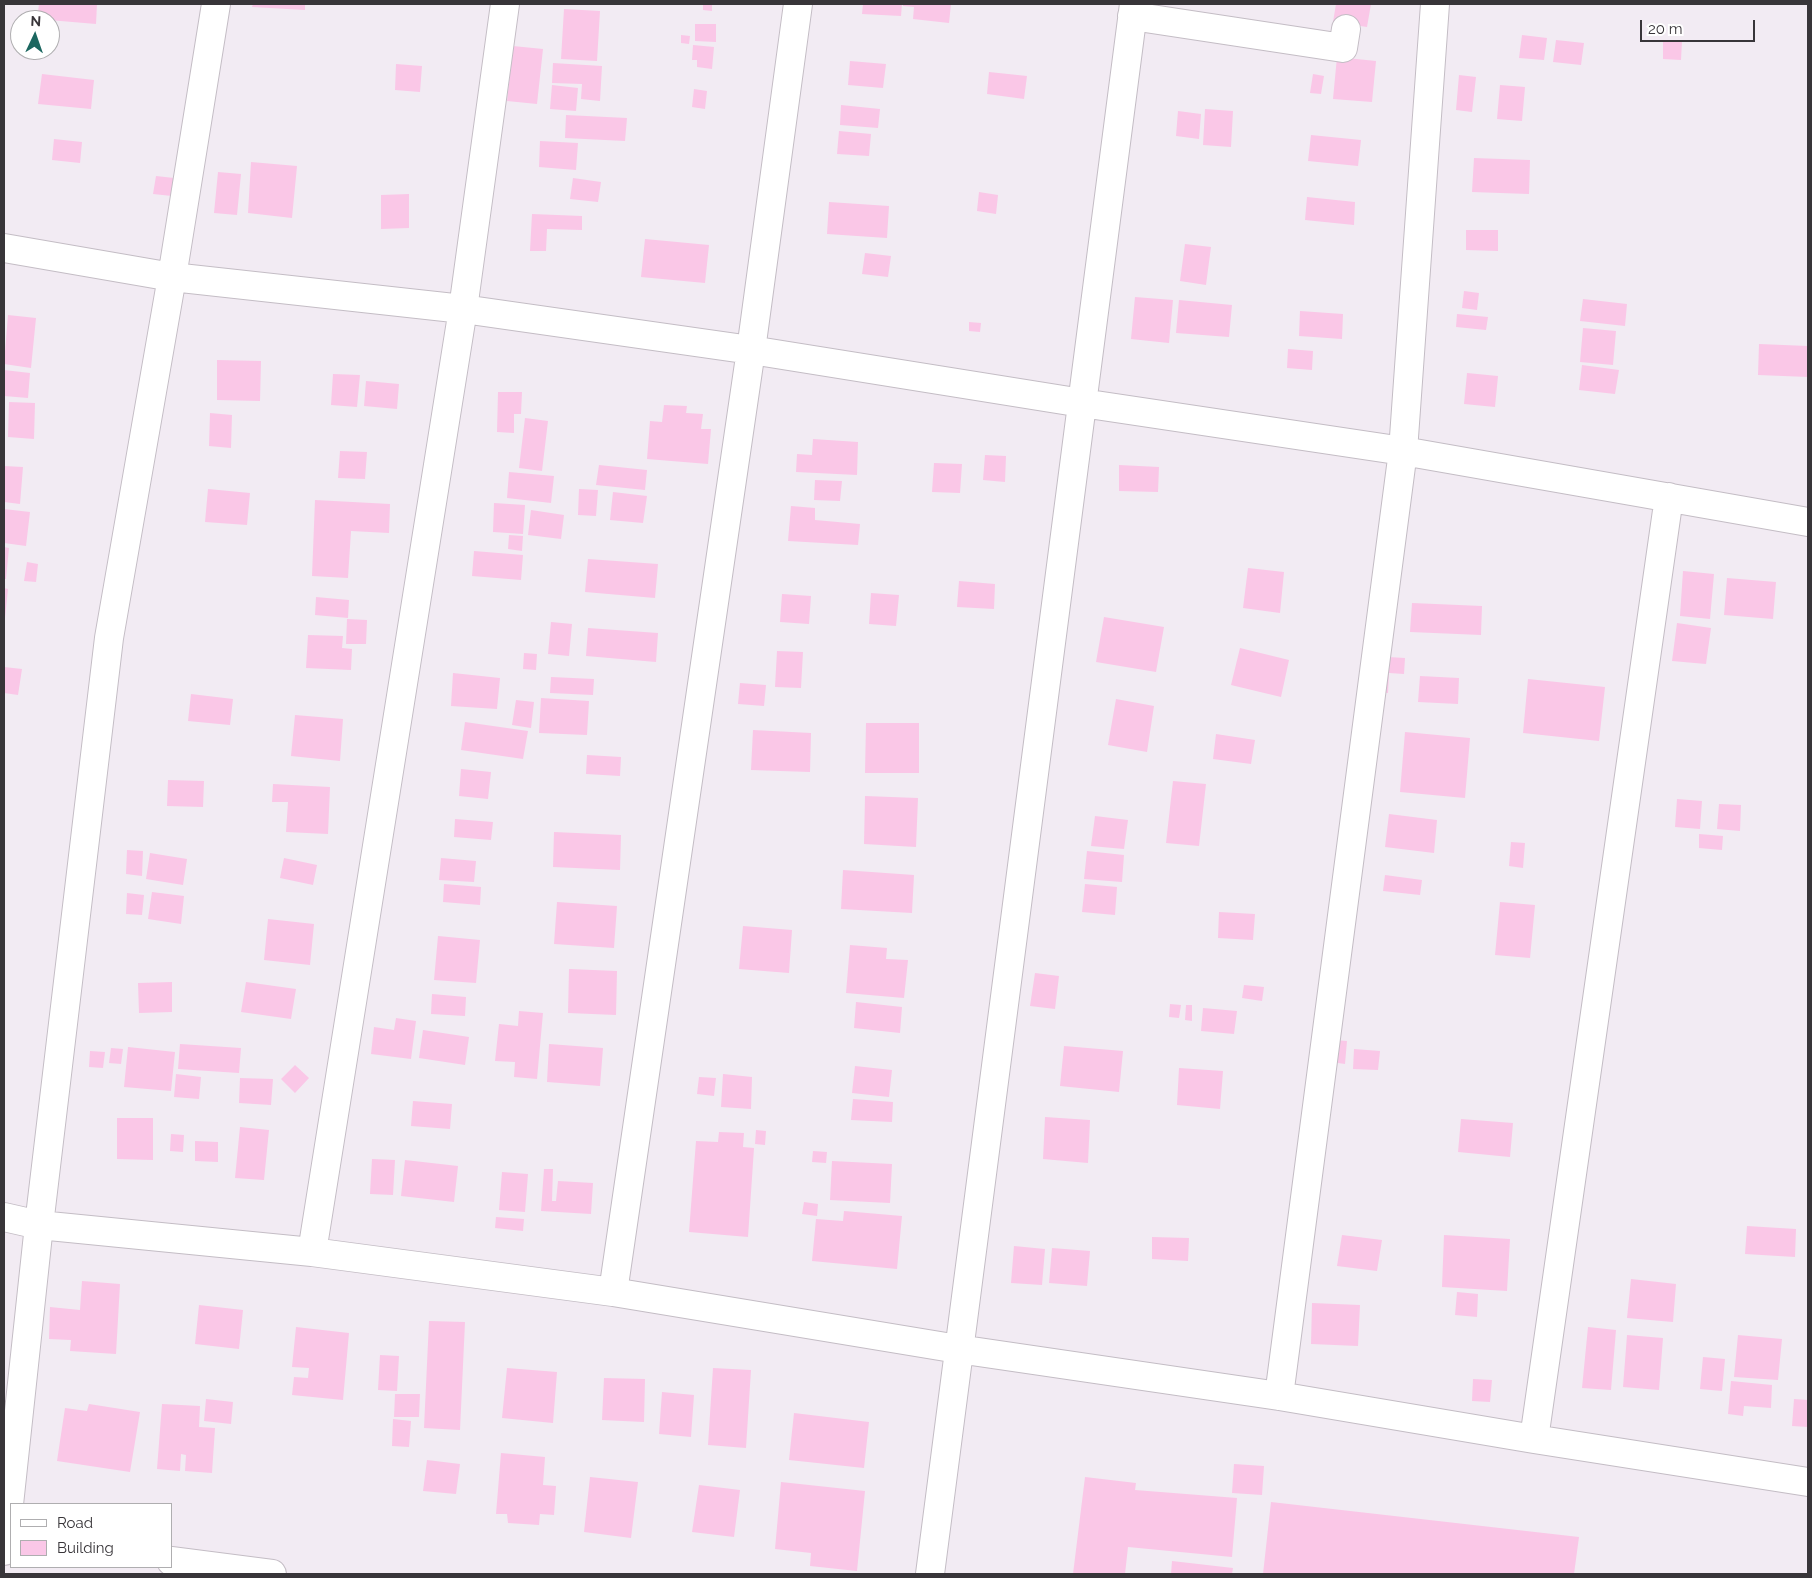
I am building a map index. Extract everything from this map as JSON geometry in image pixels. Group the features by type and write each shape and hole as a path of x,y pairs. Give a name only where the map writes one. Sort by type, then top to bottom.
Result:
{"street":[{"path":"10,1503 39,1225 109,638 172,277 216,4"},
{"path":"312,1252 463,309 505,4"},
{"path":"613,1292 751,350 798,4"},
{"path":"1279,1396 1404,451 1435,4"},
{"path":"930,1574 1133,10 1343,48 1346,29"},
{"path":"4,248 172,277 463,309 751,350 1082,403 1404,451 1808,522"},
{"path":"1534,1439 1669,498"},
{"path":"4,1217 39,1225 312,1252 613,1292 958,1349 1279,1396 1534,1439 1808,1482"},
{"path":"6,1542 10,1504"},
{"path":"172,1561 272,1574"}],"building":[{"path":"39,4 97,4 96,24 60,21 60,10 38,10"},
{"path":"253,4 305,4 305,10 252,7"},
{"path":"703,4 712,4 712,11 703,10"},
{"path":"863,4 902,4 901,16 862,14"},
{"path":"903,4 951,4 949,23 913,19 914,7 903,6"},
{"path":"1336,4 1371,4 1367,27 1333,22"},
{"path":"564,9 600,11 597,61 561,59"},
{"path":"695,24 716,24 716,42 695,41"},
{"path":"681,35 690,36 689,44 681,43"},
{"path":"1522,35 1547,38 1544,60 1519,58"},
{"path":"1556,40 1584,43 1581,65 1553,62"},
{"path":"1663,40 1682,41 1681,60 1663,59"},
{"path":"693,45 714,47 712,69 697,67 697,60 692,60"},
{"path":"513,46 543,49 537,104 507,101"},
{"path":"1337,57 1376,61 1372,102 1333,99"},
{"path":"850,61 886,64 883,88 848,85"},
{"path":"553,63 602,66 600,101 581,99 582,84 552,83"},
{"path":"396,64 422,66 420,92 395,90"},
{"path":"989,72 1027,76 1024,99 987,94"},
{"path":"42,74 94,80 91,109 38,104"},
{"path":"1313,74 1324,76 1321,94 1310,93"},
{"path":"1459,75 1476,77 1472,112 1456,110"},
{"path":"552,85 578,88 576,111 550,109"},
{"path":"1500,85 1525,87 1522,121 1497,119"},
{"path":"694,89 707,91 705,109 692,107"},
{"path":"841,105 880,109 878,128 840,125"},
{"path":"1205,109 1233,111 1231,147 1203,145"},
{"path":"1178,111 1201,114 1199,139 1176,136"},
{"path":"566,115 627,118 625,141 565,138"},
{"path":"839,131 871,134 869,156 837,154"},
{"path":"1311,135 1361,140 1358,166 1308,161"},
{"path":"54,139 82,142 80,163 52,160"},
{"path":"540,141 578,143 576,170 539,167"},
{"path":"1474,158 1530,160 1529,194 1472,192"},
{"path":"251,162 297,166 292,218 248,213"},
{"path":"218,172 241,174 237,215 214,213"},
{"path":"156,176 174,178 172,196 153,194"},
{"path":"573,178 601,182 598,202 570,199"},
{"path":"979,192 998,195 996,214 977,211"},
{"path":"409,194 409,228 381,229 381,195"},
{"path":"1307,197 1355,202 1354,225 1305,220"},
{"path":"829,202 889,206 887,238 827,234"},
{"path":"532,214 582,216 582,230 547,229 546,251 530,251"},
{"path":"1466,230 1498,230 1498,251 1466,250"},
{"path":"645,239 709,245 705,283 641,277"},
{"path":"1185,244 1211,247 1206,285 1180,281"},
{"path":"865,253 891,256 888,277 862,274"},
{"path":"1464,291 1479,293 1477,310 1462,308"},
{"path":"1135,297 1173,300 1169,343 1131,339"},
{"path":"1583,299 1627,304 1625,326 1580,321"},
{"path":"1179,300 1232,305 1229,337 1176,333"},
{"path":"1300,311 1343,314 1342,339 1299,336"},
{"path":"1457,314 1488,317 1486,330 1456,327"},
{"path":"8,315 36,318 31,368 4,364"},
{"path":"969,322 981,323 980,332 969,331"},
{"path":"1583,328 1616,331 1613,365 1580,362"},
{"path":"1759,344 1808,346 1808,377 1758,375"},
{"path":"1288,349 1313,351 1312,370 1287,368"},
{"path":"217,360 261,361 260,401 217,400"},
{"path":"1582,365 1619,370 1615,394 1579,390"},
{"path":"4,370 30,373 28,398 4,396"},
{"path":"1467,373 1498,376 1495,407 1464,404"},
{"path":"333,374 360,375 357,407 331,405"},
{"path":"366,381 399,384 397,409 364,406"},
{"path":"498,392 522,392 521,414 514,414 514,433 497,432"},
{"path":"9,402 35,403 34,439 8,437"},
{"path":"664,405 687,406 686,413 703,414 701,429 711,429 708,464 647,459 650,421 662,422"},
{"path":"210,413 232,415 231,448 209,446"},
{"path":"525,418 548,421 542,471 519,468"},
{"path":"813,439 858,442 857,475 796,472 797,454 812,455"},
{"path":"340,451 367,452 365,479 338,478"},
{"path":"985,455 1006,456 1005,482 983,480"},
{"path":"934,463 962,464 960,493 932,492"},
{"path":"599,465 647,470 645,490 596,485"},
{"path":"1119,465 1159,467 1158,492 1119,491"},
{"path":"4,466 23,467 20,504 4,502"},
{"path":"509,472 554,476 551,503 507,498"},
{"path":"815,480 842,481 840,501 814,500"},
{"path":"208,489 250,493 247,525 205,522"},
{"path":"579,489 598,490 596,516 578,515"},
{"path":"613,492 647,496 643,523 610,520"},
{"path":"315,500 390,504 389,533 351,531 348,578 312,576"},
{"path":"494,503 525,505 523,534 493,532"},
{"path":"791,506 815,508 815,520 860,524 858,545 788,541"},
{"path":"4,509 30,512 26,546 4,543"},
{"path":"531,510 564,515 561,539 528,535"},
{"path":"509,535 523,536 522,551 508,549"},
{"path":"4,547 9,548 6,579 4,579"},
{"path":"474,551 523,555 521,580 472,576"},
{"path":"588,559 658,564 655,598 585,592"},
{"path":"27,562 38,564 36,582 24,581"},
{"path":"1248,568 1284,572 1280,613 1243,608"},
{"path":"1683,571 1714,574 1710,619 1680,616"},
{"path":"1727,578 1776,582 1773,619 1724,615"},
{"path":"959,581 995,584 994,609 957,607"},
{"path":"4,588 8,589 5,618 4,618"},
{"path":"871,593 899,595 896,626 869,624"},
{"path":"782,594 811,596 809,624 780,622"},
{"path":"316,597 349,600 348,618 315,615"},
{"path":"1412,603 1482,606 1481,635 1410,632"},
{"path":"1104,617 1164,627 1156,672 1096,662"},
{"path":"347,619 367,620 366,644 346,644"},
{"path":"551,622 572,624 569,656 548,654"},
{"path":"1677,623 1711,628 1706,664 1672,661"},
{"path":"588,628 658,633 656,662 586,656"},
{"path":"308,635 343,636 342,648 352,649 351,670 306,668"},
{"path":"1240,648 1289,660 1281,697 1231,685"},
{"path":"777,651 803,652 801,688 775,687"},
{"path":"524,653 537,654 536,670 523,669"},
{"path":"1371,656 1405,658 1404,674 1389,673 1388,693 1369,692"},
{"path":"4,667 22,669 18,695 4,693"},
{"path":"453,673 500,678 497,709 451,706"},
{"path":"1420,676 1459,678 1458,704 1418,702"},
{"path":"551,677 594,679 593,695 550,693"},
{"path":"1528,679 1605,687 1599,741 1523,733"},
{"path":"740,683 766,685 764,706 738,704"},
{"path":"191,694 233,699 230,725 188,721"},
{"path":"541,698 589,701 587,735 539,733"},
{"path":"1116,699 1154,706 1147,752 1108,745"},
{"path":"516,700 534,702 531,728 512,725"},
{"path":"295,715 343,719 340,761 291,756"},
{"path":"465,722 528,731 523,759 461,750"},
{"path":"866,723 919,723 919,773 865,773"},
{"path":"753,730 811,733 810,772 751,770"},
{"path":"1405,732 1470,738 1465,798 1400,792"},
{"path":"1216,734 1255,740 1251,764 1213,759"},
{"path":"587,755 621,757 620,776 586,774"},
{"path":"461,769 491,772 488,799 459,796"},
{"path":"168,780 204,781 203,807 167,806"},
{"path":"1173,781 1206,784 1199,846 1166,843"},
{"path":"273,784 330,787 328,834 286,832 288,802 272,802"},
{"path":"865,796 918,798 916,847 864,844"},
{"path":"1677,799 1702,801 1700,829 1675,827"},
{"path":"1719,804 1741,805 1740,831 1717,829"},
{"path":"1389,814 1437,820 1434,853 1385,847"},
{"path":"1095,816 1128,820 1124,849 1091,846"},
{"path":"455,819 493,822 491,840 454,837"},
{"path":"554,832 621,835 620,870 553,867"},
{"path":"1699,834 1723,836 1722,850 1699,848"},
{"path":"1511,842 1525,843 1523,868 1509,866"},
{"path":"127,850 143,851 142,876 126,874"},
{"path":"1087,851 1124,855 1122,882 1084,879"},
{"path":"150,853 187,859 183,885 146,879"},
{"path":"284,858 317,865 313,885 280,878"},
{"path":"441,858 476,861 474,882 439,880"},
{"path":"843,870 914,875 912,913 841,909"},
{"path":"1385,875 1422,880 1420,895 1383,891"},
{"path":"444,884 481,887 480,905 443,902"},
{"path":"1085,884 1117,887 1115,915 1082,912"},
{"path":"152,892 184,896 181,924 148,919"},
{"path":"127,893 144,895 142,915 126,914"},
{"path":"557,902 617,906 614,948 554,944"},
{"path":"1500,902 1535,905 1530,958 1495,955"},
{"path":"1219,912 1255,914 1253,940 1218,938"},
{"path":"268,919 314,924 310,965 264,960"},
{"path":"743,926 792,930 789,973 739,969"},
{"path":"438,936 480,940 476,983 434,980"},
{"path":"850,945 887,948 886,959 908,960 904,998 846,993"},
{"path":"569,969 617,971 616,1015 568,1013"},
{"path":"1035,973 1059,976 1055,1009 1030,1006"},
{"path":"172,982 172,1012 139,1013 138,983"},
{"path":"246,982 296,989 291,1019 241,1012"},
{"path":"1244,985 1264,987 1262,1001 1242,998"},
{"path":"432,994 466,997 465,1016 431,1014"},
{"path":"856,1002 902,1007 900,1033 854,1028"},
{"path":"1170,1004 1181,1005 1179,1018 1169,1017"},
{"path":"1186,1005 1192,1005 1192,1021 1185,1020"},
{"path":"1203,1008 1237,1011 1234,1034 1201,1031"},
{"path":"519,1011 543,1013 537,1079 514,1077 515,1062 495,1061 499,1024 518,1026"},
{"path":"396,1018 416,1021 411,1059 371,1054 374,1027 394,1030"},
{"path":"423,1030 469,1037 465,1065 419,1058"},
{"path":"1334,1040 1347,1041 1345,1064 1331,1062"},
{"path":"180,1044 241,1048 239,1073 178,1069"},
{"path":"549,1044 603,1048 600,1086 547,1082"},
{"path":"1064,1046 1123,1051 1119,1092 1060,1086"},
{"path":"128,1047 175,1052 171,1091 124,1087"},
{"path":"111,1048 123,1049 121,1064 109,1063"},
{"path":"1354,1049 1380,1051 1378,1070 1353,1069"},
{"path":"90,1051 105,1052 103,1068 89,1067"},
{"path":"295,1065 309,1078 295,1093 281,1079"},
{"path":"855,1066 892,1070 889,1097 852,1093"},
{"path":"1179,1068 1223,1071 1220,1109 1177,1105"},
{"path":"176,1074 201,1077 199,1099 174,1097"},
{"path":"723,1074 752,1077 751,1109 721,1107"},
{"path":"699,1077 716,1078 714,1096 697,1094"},
{"path":"240,1078 273,1079 271,1105 239,1103"},
{"path":"853,1099 893,1102 892,1122 851,1120"},
{"path":"413,1101 452,1104 450,1129 411,1126"},
{"path":"1045,1117 1090,1120 1088,1163 1043,1159"},
{"path":"117,1118 153,1118 153,1160 117,1159"},
{"path":"1461,1119 1513,1123 1510,1157 1458,1152"},
{"path":"240,1127 269,1130 264,1180 235,1178"},
{"path":"756,1130 766,1131 765,1145 755,1144"},
{"path":"719,1132 744,1133 743,1147 754,1148 748,1237 689,1232 696,1141 718,1142"},
{"path":"171,1134 184,1135 183,1152 170,1151"},
{"path":"195,1141 218,1142 218,1162 195,1161"},
{"path":"813,1151 827,1152 826,1163 812,1162"},
{"path":"372,1159 395,1160 393,1195 370,1194"},
{"path":"405,1160 458,1166 454,1202 401,1196"},
{"path":"832,1161 892,1164 890,1203 830,1200"},
{"path":"544,1169 553,1169 552,1201 556,1201 558,1181 593,1183 591,1214 541,1211"},
{"path":"502,1172 528,1174 525,1212 499,1210"},
{"path":"804,1202 818,1204 817,1216 802,1214"},
{"path":"844,1211 902,1216 897,1269 812,1261 816,1219 843,1221"},
{"path":"496,1217 524,1219 523,1231 495,1228"},
{"path":"1747,1226 1796,1229 1795,1257 1745,1254"},
{"path":"1342,1235 1382,1240 1377,1271 1337,1266"},
{"path":"1444,1235 1510,1239 1507,1291 1442,1287"},
{"path":"1152,1237 1189,1238 1188,1261 1152,1259"},
{"path":"1014,1246 1045,1249 1042,1285 1011,1283"},
{"path":"1052,1248 1090,1251 1087,1286 1049,1283"},
{"path":"1631,1279 1676,1284 1673,1322 1627,1318"},
{"path":"82,1281 120,1284 116,1354 70,1351 71,1340 49,1339 50,1307 80,1310"},
{"path":"1457,1292 1478,1294 1477,1317 1455,1315"},
{"path":"1312,1303 1360,1305 1358,1346 1311,1344"},
{"path":"199,1305 243,1310 239,1349 195,1344"},
{"path":"429,1321 465,1322 460,1430 424,1428"},
{"path":"296,1327 349,1333 343,1400 292,1395 294,1377 308,1378 309,1368 292,1367"},
{"path":"1588,1327 1616,1330 1611,1390 1582,1388"},
{"path":"1627,1335 1663,1338 1659,1390 1623,1387"},
{"path":"1738,1335 1782,1339 1778,1380 1734,1377"},
{"path":"380,1355 399,1356 397,1391 378,1390"},
{"path":"1703,1357 1725,1359 1722,1391 1700,1389"},
{"path":"507,1368 557,1372 553,1423 502,1418"},
{"path":"713,1368 751,1370 746,1448 708,1445"},
{"path":"604,1378 645,1379 644,1422 602,1420"},
{"path":"1473,1379 1492,1380 1490,1402 1472,1401"},
{"path":"1731,1381 1772,1385 1771,1408 1744,1406 1743,1416 1728,1414"},
{"path":"662,1392 694,1395 691,1437 659,1434"},
{"path":"395,1394 420,1394 419,1417 394,1417"},
{"path":"206,1399 233,1402 231,1424 204,1421"},
{"path":"1794,1399 1808,1400 1808,1427 1792,1426"},
{"path":"89,1404 140,1412 130,1472 57,1461 65,1408 87,1411"},
{"path":"162,1404 200,1406 199,1427 215,1428 212,1473 185,1471 186,1455 181,1454 180,1471 157,1469"},
{"path":"794,1413 869,1422 864,1468 789,1460"},
{"path":"393,1419 411,1421 409,1447 392,1446"},
{"path":"501,1453 545,1457 543,1485 556,1486 554,1515 540,1514 539,1525 508,1523 507,1514 496,1514"},
{"path":"427,1460 460,1464 456,1494 423,1491"},
{"path":"1234,1464 1264,1466 1262,1495 1232,1493"},
{"path":"590,1477 638,1482 631,1538 584,1532"},
{"path":"1085,1477 1136,1483 1135,1490 1237,1498 1232,1557 1128,1547 1125,1574 1073,1574"},
{"path":"781,1482 865,1491 857,1571 810,1566 811,1553 775,1549"},
{"path":"699,1485 740,1490 734,1537 692,1532"},
{"path":"1271,1502 1579,1537 1574,1574 1263,1574"},
{"path":"1172,1561 1233,1568 1232,1574 1171,1574"}]}
